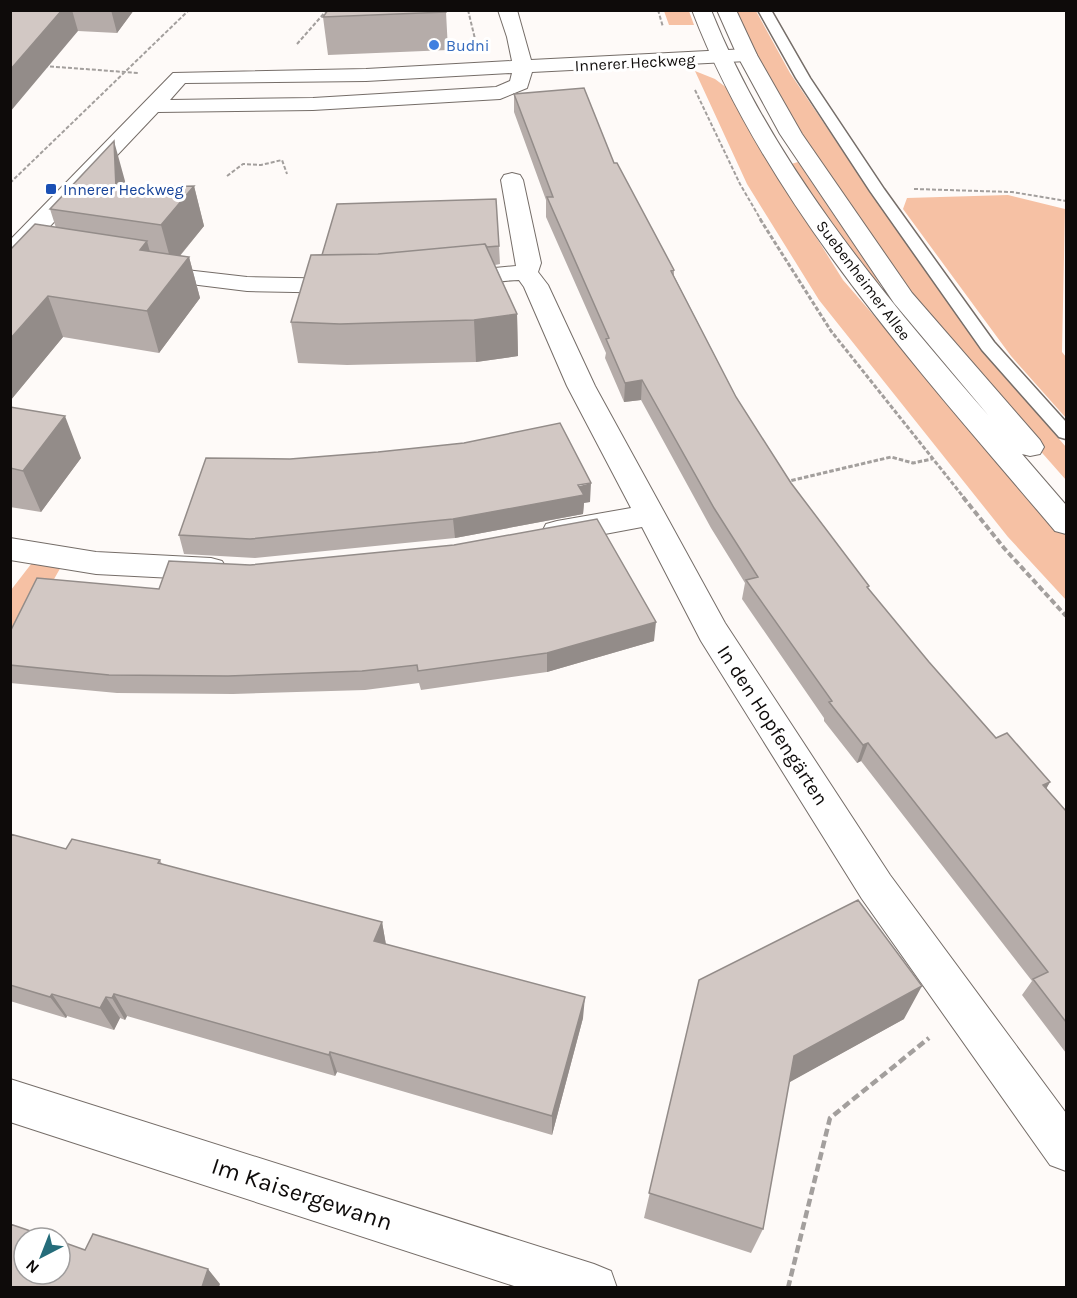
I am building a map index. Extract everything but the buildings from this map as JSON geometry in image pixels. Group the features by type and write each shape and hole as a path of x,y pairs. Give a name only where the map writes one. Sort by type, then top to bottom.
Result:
{"street":[{"path":"154,106 313,104 474,96 512,90 520,84 524,69 507,10"},
{"name":"Suebenheimer Allee","path":"701,10 719,57 745,105 801,195 853,271 937,375 1066,524"},
{"name":"Suebenheimer Allee","path":"726,10 747,55 791,134 903,298 1066,490"},
{"name":"Innerer Heckweg","path":"180,77 366,75 480,68 524,69 747,55"},
{"path":"13,252 180,77"},
{"path":"430,281 499,273 526,273 529,263 512,180"},
{"path":"13,252 48,255"},
{"path":"126,269 247,284 373,286"},
{"name":"In den Hopfengärten","path":"526,273 536,285 581,386 713,632 876,887 1066,1149"},
{"path":"535,536 650,515"},
{"path":"10,549 96,563 243,571"},
{"name":"Im Kaisergewann","path":"10,1100 594,1287"}],"lane":[{"path":"764,10 803,78 878,191 988,346 1066,433"}],"path":[{"path":"10,183 189,10"},
{"path":"658,10 664,30 740,184 783,258 831,331 1004,548 1066,616"},
{"path":"45,66 180,77"},
{"path":"227,176 243,164 261,165 282,160 287,174"},
{"path":"878,191 932,188 1000,191 1066,201"},
{"path":"776,484 891,457 913,463 933,459"},
{"path":"788,1287 830,1118 965,1010"}],"shaded area":[{"path":"664,11 689,11 694,25 669,25"},
{"path":"733,11 756,11 790,73 869,190 986,354 1066,447 1066,480 986,387 910,291 874,241 805,139"},
{"path":"695,71 715,79 727,88 843,280 1066,536 1066,600 1008,537 819,300 747,184"},
{"path":"798,162 875,276 900,320 861,270 791,164"},
{"path":"1008,195 1065,209 1062,352 1066,357 1066,418 1011,356 903,209 907,198"},
{"path":"66,558 11,655 11,590 35,559"}],"place":[{"name":"Budni","path":"434,45"},
{"name":"Innerer Heckweg","path":"51,189"}]}
